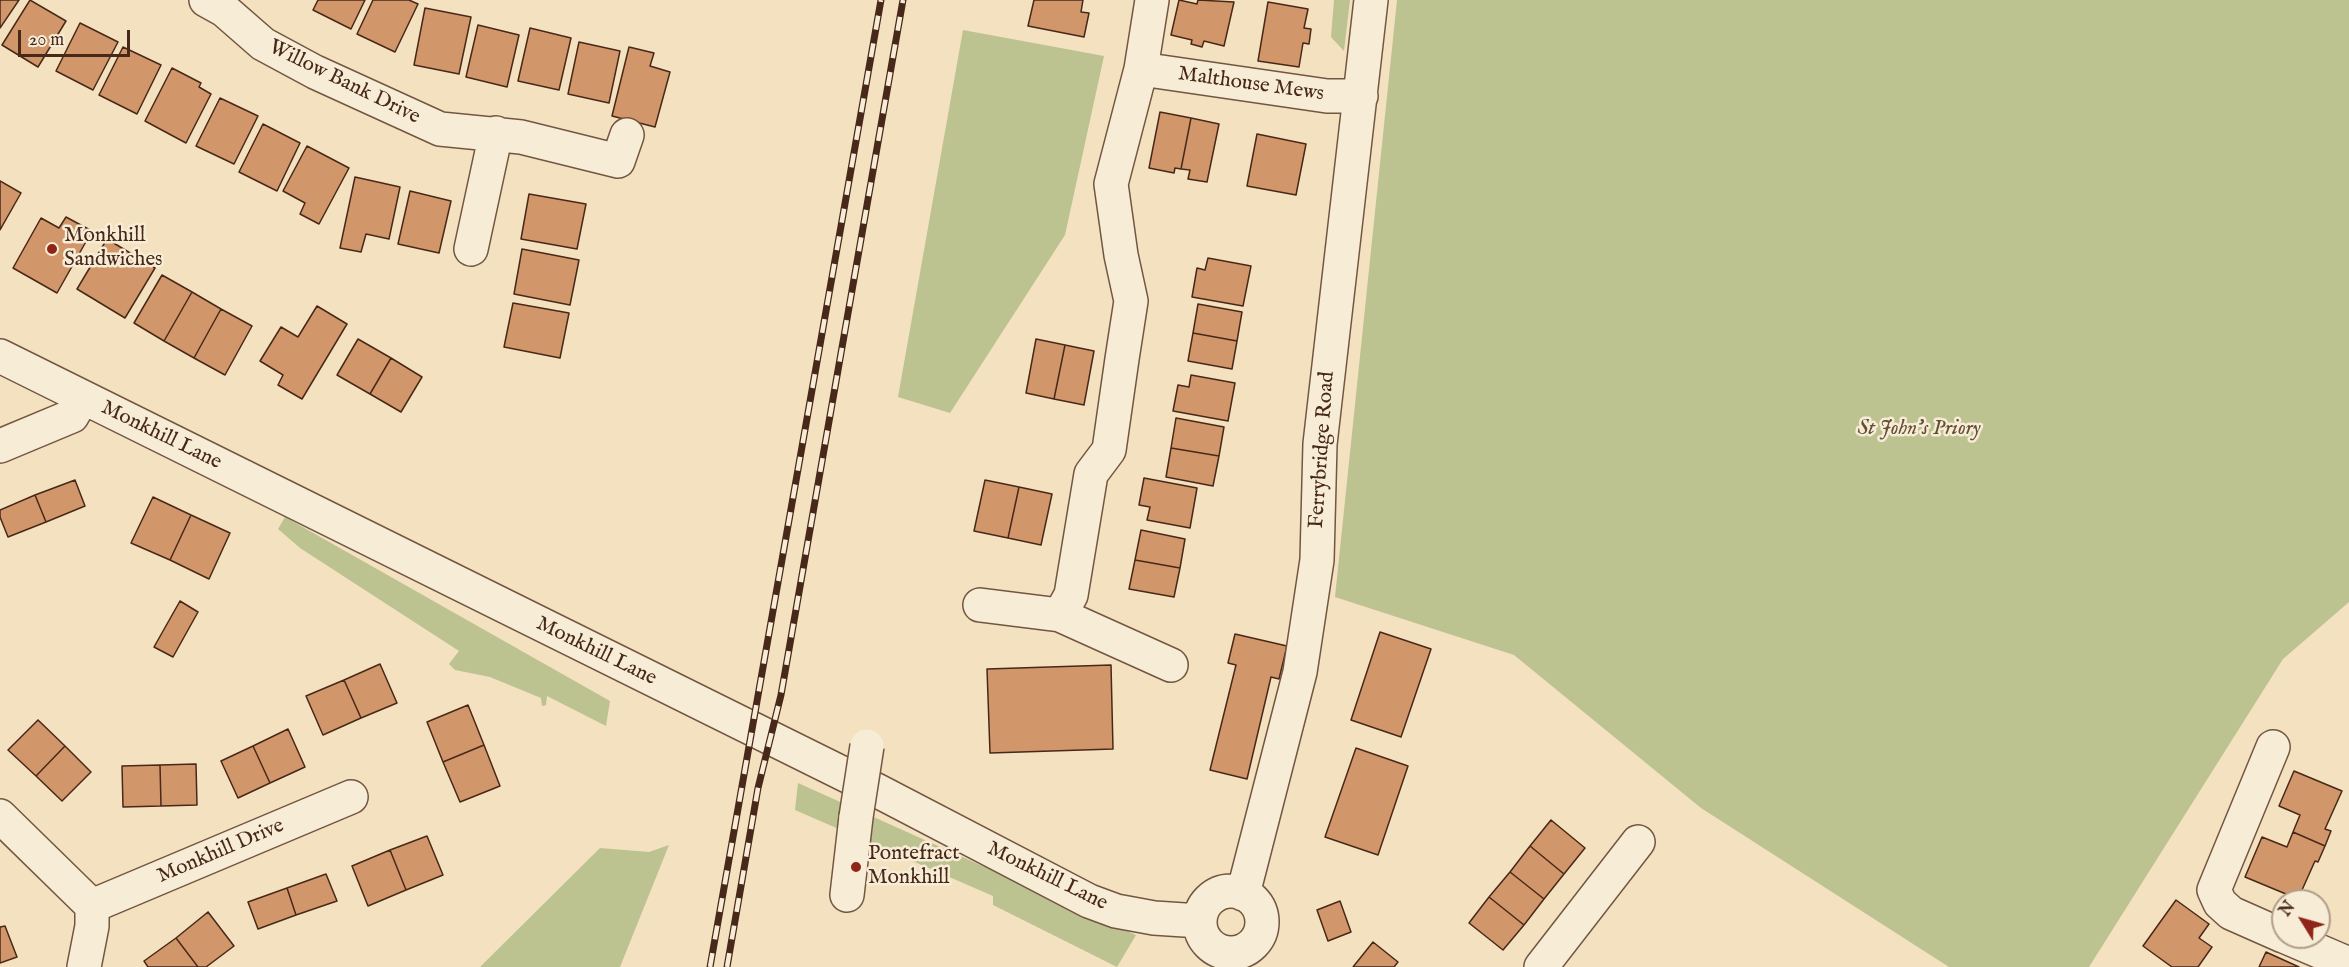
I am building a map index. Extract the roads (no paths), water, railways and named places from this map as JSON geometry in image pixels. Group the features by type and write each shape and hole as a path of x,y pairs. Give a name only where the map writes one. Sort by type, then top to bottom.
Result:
{"street":[{"name":"Willow Bank Drive","path":"206,0 224,10 263,44 315,72 440,129 508,135 618,161 627,135"},
{"path":"1060,615 1071,596 1091,474 1108,450 1121,370 1131,301 1121,255 1111,184 1141,69 1152,0"},
{"name":"Ferrybridge Road","path":"1243,894 1300,672 1317,560 1320,444 1371,0"},
{"name":"Malthouse Mews","path":"1141,69 1327,96 1361,96"},
{"path":"471,249 508,135"},
{"name":"Monkhill Lane","path":"0,356 878,791 1089,901 1116,910 1154,918 1200,921"},
{"path":"0,446 72,416 83,398"},
{"path":"980,605 1060,615 1171,665"},
{"path":"847,895 867,746"},
{"path":"2271,930 2231,913 2220,903 2214,890 2273,747"},
{"name":"Monkhill Drive","path":"92,906 351,797"},
{"path":"0,816 92,906 92,926 84,967"},
{"path":"1541,967 1638,842"},
{"path":"1226,892 1243,894 1253,900 1262,918 1257,956 1234,954 1214,948 1201,932 1200,921 1202,911 1216,895 1226,892"},
{"path":"2314,949 2349,964"}],"railway":[{"path":"710,967 881,0"},
{"path":"727,967 758,788 781,695 903,0"}],"place":[{"name":"Monkhill Sandwiches","path":"52,249"},
{"name":"Pontefract Monkhill","path":"856,867"}],"park label":[{"name":"St John's Priory","path":"1919,430"}]}
